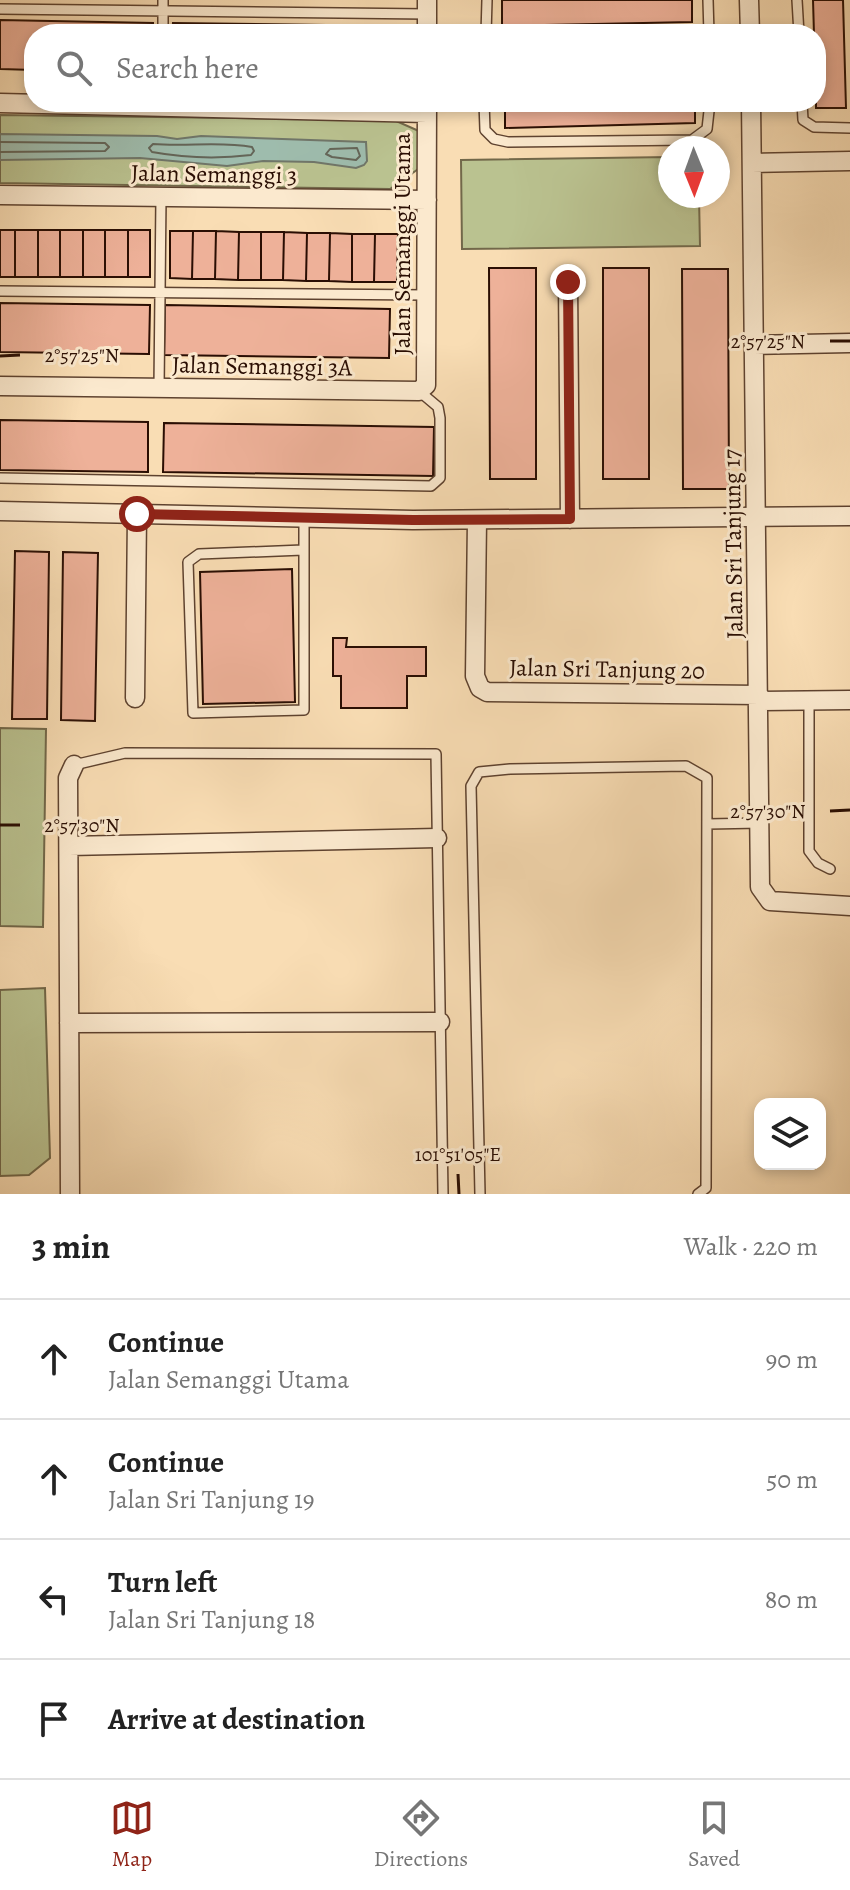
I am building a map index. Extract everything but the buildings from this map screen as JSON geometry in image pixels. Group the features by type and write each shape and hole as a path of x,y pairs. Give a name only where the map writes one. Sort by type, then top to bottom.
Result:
{"street":[{"path":"749,0 750,24"},
{"path":"0,103 24,103"},
{"name":"Jalan Semanggi Utama","path":"422,388 427,112"},
{"name":"Jalan Sri Tanjung 17","path":"751,112 760,887 770,901 850,906"},
{"path":"752,163 850,161"},
{"name":"Jalan Semanggi 3","path":"0,195 427,200"},
{"path":"568,282 570,519"},
{"path":"754,345 850,343"},
{"name":"Jalan Semanggi 3A","path":"0,386 422,388"},
{"path":"0,511 413,520 850,516"},
{"path":"135,698 137,514"},
{"name":"Jalan Sri Tanjung 20","path":"477,520 475,676 480,688 487,692 759,698"},
{"path":"759,698 850,700"},
{"path":"70,1194 68,778 74,765"},
{"path":"69,846 437,838"},
{"path":"69,1023 440,1022"}],"lane":[{"path":"486,24 487,0"},
{"path":"708,0 709,24"},
{"path":"797,0 798,24"},
{"path":"0,9 427,7"},
{"path":"484,112 485,130 494,139 508,142 692,140 707,129 709,112"},
{"path":"803,112 803,120 814,127 850,128"},
{"path":"159,388 161,197"},
{"path":"0,291 426,295"},
{"path":"0,478 431,486 440,478 440,418 438,407 422,388"},
{"path":"303,550 199,554 188,562 193,713 304,710 304,517"},
{"path":"809,700 809,851 818,863 830,869"},
{"path":"74,765 125,753 436,754 443,1194"},
{"path":"480,1194 471,786 479,772 510,769 686,766 707,778 706,1188 698,1194"},
{"path":"708,824 760,823"}],"green space":[{"path":"0,115 394,120 421,132 421,167 390,189 0,183"},
{"path":"658,157 658,208 699,208 700,246 462,249 461,160"},
{"path":"0,728 46,729 43,927 0,926"},
{"path":"45,988 50,1158 29,1175 0,1176 0,990"}],"water":[{"path":"0,134 366,142 367,161 356,168 314,162 263,161 227,166 140,158 0,160"}],"route":[{"path":"137,514 413,520 570,519 568,282"}]}
